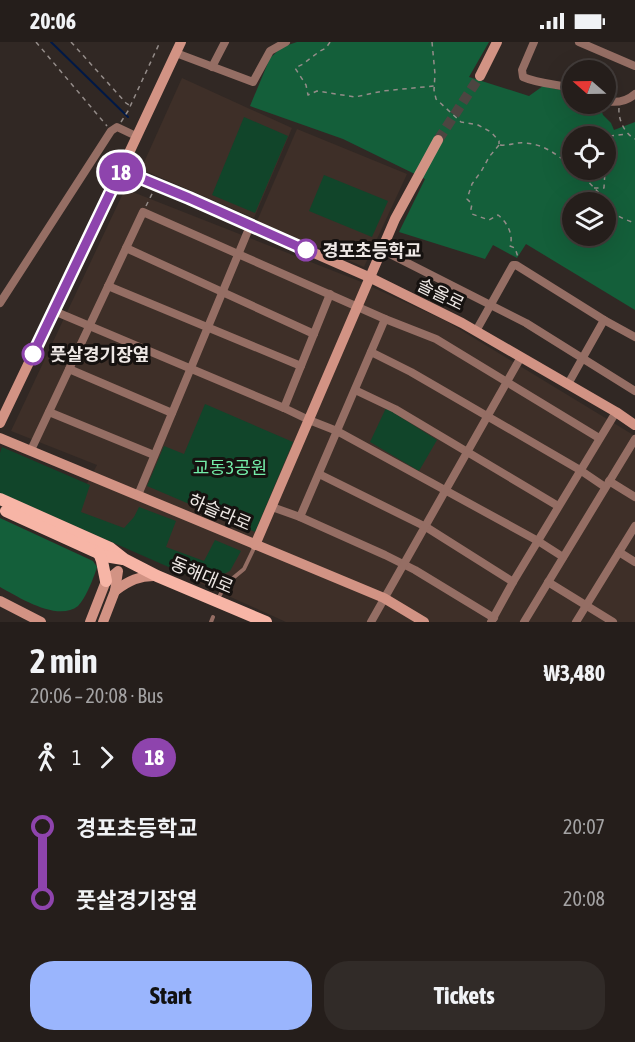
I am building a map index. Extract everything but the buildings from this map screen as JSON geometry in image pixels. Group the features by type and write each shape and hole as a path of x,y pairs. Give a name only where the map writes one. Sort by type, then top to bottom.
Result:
{"main road":[{"name":"동해대로","path":"0,499 110,548 121,565"},
{"name":"동해대로","path":"0,508 121,565 157,576 266,622"},
{"path":"99,553 106,581"}],"street":[{"path":"1,420 181,42"},
{"path":"212,67 225,42"},
{"path":"176,53 253,82 270,51 286,42"},
{"path":"480,76 497,42"},
{"path":"534,42 522,69 523,77 534,82 562,85"},
{"path":"579,42 635,66"},
{"path":"616,101 630,98 635,94"},
{"path":"0,303 111,130 117,127 136,136"},
{"path":"255,545 395,219 438,140"},
{"name":"솔올로","path":"121,170 370,278 462,322 635,425"},
{"path":"31,450 143,212 385,319 436,339 599,438"},
{"path":"138,495 250,226"},
{"path":"126,248 314,334"},
{"path":"382,250 526,323 635,390"},
{"path":"476,331 513,265 516,265 635,337"},
{"path":"108,286 301,366"},
{"path":"284,408 330,294"},
{"path":"54,311 337,431 538,541 563,557"},
{"path":"300,518 385,319"},
{"path":"568,384 604,320"},
{"path":"371,352 411,372 580,470 635,497"},
{"path":"371,622 521,357"},
{"path":"69,369 172,413"},
{"path":"355,390 395,409 558,506"},
{"path":"49,412 154,455"},
{"path":"272,507 405,564 493,620 513,582 615,412"},
{"name":"하슬라로","path":"0,438 384,598 424,622"},
{"path":"524,622 635,439"},
{"path":"319,474 426,527 513,582"},
{"path":"576,622 635,526"},
{"path":"619,552 635,562"},
{"path":"82,622 92,618 106,581 121,565"},
{"path":"103,622 115,591 121,565"},
{"path":"115,591 139,577 157,576"},
{"path":"548,582 614,622"},
{"path":"0,600 41,622"}],"lane":[{"path":"220,595 227,583 244,569 255,545"}],"path":[{"path":"36,42 111,130"},
{"path":"71,42 130,106"},
{"path":"120,123 128,111 160,42"},
{"path":"330,42 326,48 295,69 306,85 308,95 317,91 359,97 383,91 434,86"},
{"path":"432,42 436,99 458,119 487,129 496,137 500,145"},
{"path":"621,101 619,113 623,125 628,130 628,134 635,139"},
{"path":"616,135 628,134"},
{"path":"500,145 510,146 523,143 535,145 552,151 562,159"},
{"path":"500,145 489,157 472,184 467,199 472,204 472,214 489,220 498,215 501,217 512,235 510,246 515,248 518,255 516,265"},
{"path":"586,180 598,192"},
{"path":"593,188 604,188 604,180"},
{"path":"143,212 157,185"},
{"path":"616,214 635,223"}],"shaded area":[{"path":"182,78 292,128 254,218 141,169"},
{"name":"경포초등학교","path":"297,129 407,174 364,267 257,221"},
{"path":"125,189 359,281 446,321 635,436 635,622 286,622 202,584 71,513 97,465 11,431"}],"green space":[{"path":"297,42 489,42 469,77 529,96 543,86 562,90 562,114 603,114 611,123 612,126 562,126 562,180 616,180 616,129 635,122 635,310 526,244 517,258 493,245 485,259 399,232 425,179 343,139 250,106 270,58 282,47"},
{"path":"244,117 288,136 255,213 212,195"},
{"path":"324,175 388,201 372,237 309,211"},
{"name":"교동3공원","path":"205,404 293,442 255,532 147,486 164,446 184,454"},
{"path":"386,408 437,440 419,471 370,442"},
{"path":"2,447 90,485 81,512 124,528 139,507 176,521 166,547 204,561 215,540 241,551 230,571 205,583 0,493"},
{"path":"0,518 93,561 97,567 96,571 87,593 78,606 70,610 50,610 28,602 0,587"}],"waterway":[{"path":"51,42 128,117"}],"tunnel":[{"path":"438,140 480,76"}],"bus line":[{"name":"18","path":"33,354 121,170 306,250"}],"place":[{"name":"경포초등학교","path":"306,250"},
{"name":"풋살경기장옆","path":"33,354"}]}
